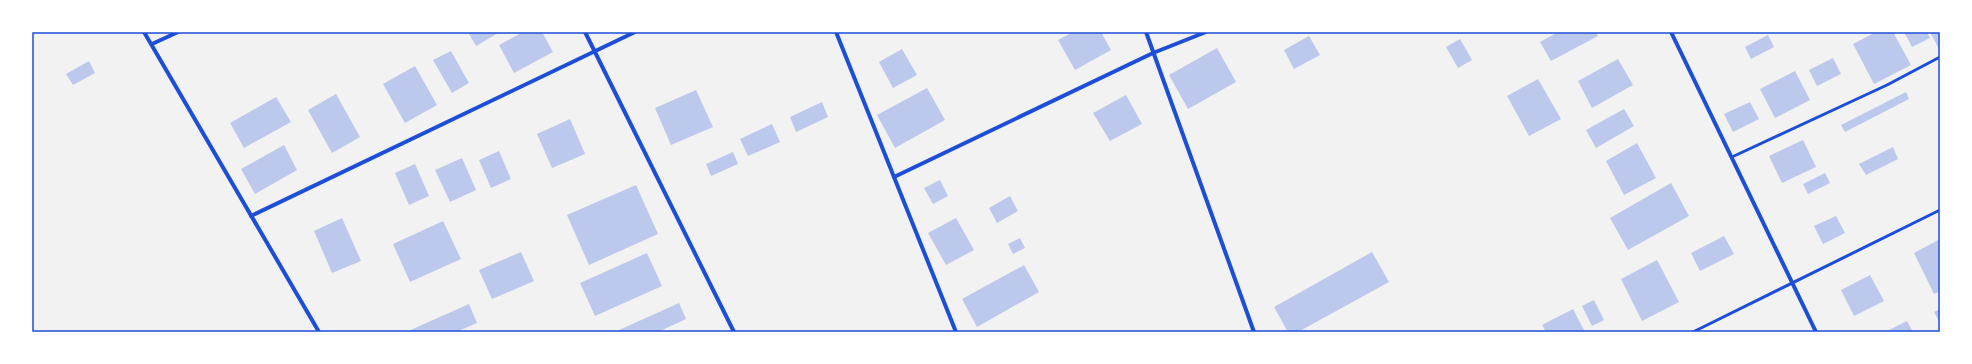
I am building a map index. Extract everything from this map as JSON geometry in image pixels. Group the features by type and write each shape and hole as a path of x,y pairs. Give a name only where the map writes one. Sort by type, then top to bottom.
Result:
{"street":[{"path":"144,32 319,332"},
{"path":"152,44 178,32"},
{"path":"585,32 734,332"},
{"path":"251,216 635,32"},
{"path":"836,32 956,332"},
{"path":"1146,32 1254,332"},
{"path":"894,177 1153,53 1206,32"},
{"path":"1671,32 1816,332"}],"lane":[{"path":"1732,157 1887,85 1940,57"},
{"path":"1693,332 1793,284 1940,210"}],"building":[{"path":"468,32 500,32 476,46"},
{"path":"523,32 542,32 553,52 514,73 499,45"},
{"path":"1073,32 1101,32 1111,50 1075,70 1058,40"},
{"path":"1558,32 1596,32 1598,36 1551,61 1540,42"},
{"path":"1876,32 1893,32 1911,65 1874,84 1853,44"},
{"path":"1904,32 1927,32 1930,38 1912,47"},
{"path":"1930,32 1940,32 1940,51"},
{"path":"1768,35 1774,47 1751,59 1745,47"},
{"path":"1309,36 1320,55 1294,69 1284,50"},
{"path":"1460,39 1472,60 1458,68 1446,47"},
{"path":"1217,48 1236,82 1188,109 1169,75"},
{"path":"902,49 917,75 893,88 879,62"},
{"path":"451,51 469,83 452,93 433,60"},
{"path":"1833,58 1841,74 1817,86 1809,70"},
{"path":"1618,59 1633,85 1592,108 1578,81"},
{"path":"89,61 95,73 73,85 66,74"},
{"path":"415,66 437,105 405,123 383,84"},
{"path":"1795,71 1810,100 1775,118 1760,89"},
{"path":"1538,79 1561,119 1529,136 1507,96"},
{"path":"927,88 945,120 895,148 877,115"},
{"path":"696,90 713,127 671,145 655,108"},
{"path":"1906,92 1909,99 1845,132 1841,125"},
{"path":"336,94 360,137 332,153 308,110"},
{"path":"1126,95 1142,124 1110,141 1093,113"},
{"path":"276,97 291,122 244,148 230,123"},
{"path":"822,102 828,117 796,132 790,117"},
{"path":"1750,102 1759,119 1733,132 1724,114"},
{"path":"1624,109 1634,126 1596,148 1586,130"},
{"path":"570,119 585,154 552,168 537,134"},
{"path":"772,124 780,142 748,156 740,139"},
{"path":"1803,140 1816,167 1782,183 1769,156"},
{"path":"1637,143 1656,178 1624,195 1606,161"},
{"path":"284,145 297,170 255,194 241,169"},
{"path":"1893,147 1898,159 1866,175 1859,164"},
{"path":"499,151 511,179 491,188 479,160"},
{"path":"733,152 738,164 711,176 706,164"},
{"path":"462,158 476,190 450,202 435,170"},
{"path":"415,164 429,196 409,205 395,173"},
{"path":"1825,173 1830,183 1808,194 1803,184"},
{"path":"940,180 948,196 933,204 924,188"},
{"path":"1671,183 1689,216 1628,250 1610,218"},
{"path":"636,185 658,234 589,265 567,215"},
{"path":"1010,196 1018,211 997,223 989,208"},
{"path":"1836,216 1845,233 1823,244 1814,226"},
{"path":"342,218 361,261 332,273 314,231"},
{"path":"956,218 974,250 946,265 928,233"},
{"path":"443,221 461,259 410,282 393,244"},
{"path":"1724,236 1734,254 1700,271 1691,253"},
{"path":"1020,238 1025,248 1013,254 1008,244"},
{"path":"1940,239 1940,291 1934,294 1914,253"},
{"path":"521,252 534,281 492,299 479,270"},
{"path":"1372,252 1389,282 1298,332 1288,332 1274,307"},
{"path":"647,253 662,286 595,316 580,283"},
{"path":"1657,260 1679,302 1642,321 1621,279"},
{"path":"1024,265 1039,292 977,327 962,299"},
{"path":"1870,275 1884,301 1854,316 1841,290"},
{"path":"1594,300 1604,320 1592,326 1582,306"},
{"path":"679,303 686,319 658,332 619,332 619,330"},
{"path":"469,304 477,323 456,332 406,332"},
{"path":"1573,309 1585,332 1546,332 1542,325"},
{"path":"1940,309 1940,323 1934,312"},
{"path":"1907,321 1913,332 1885,332"}]}
